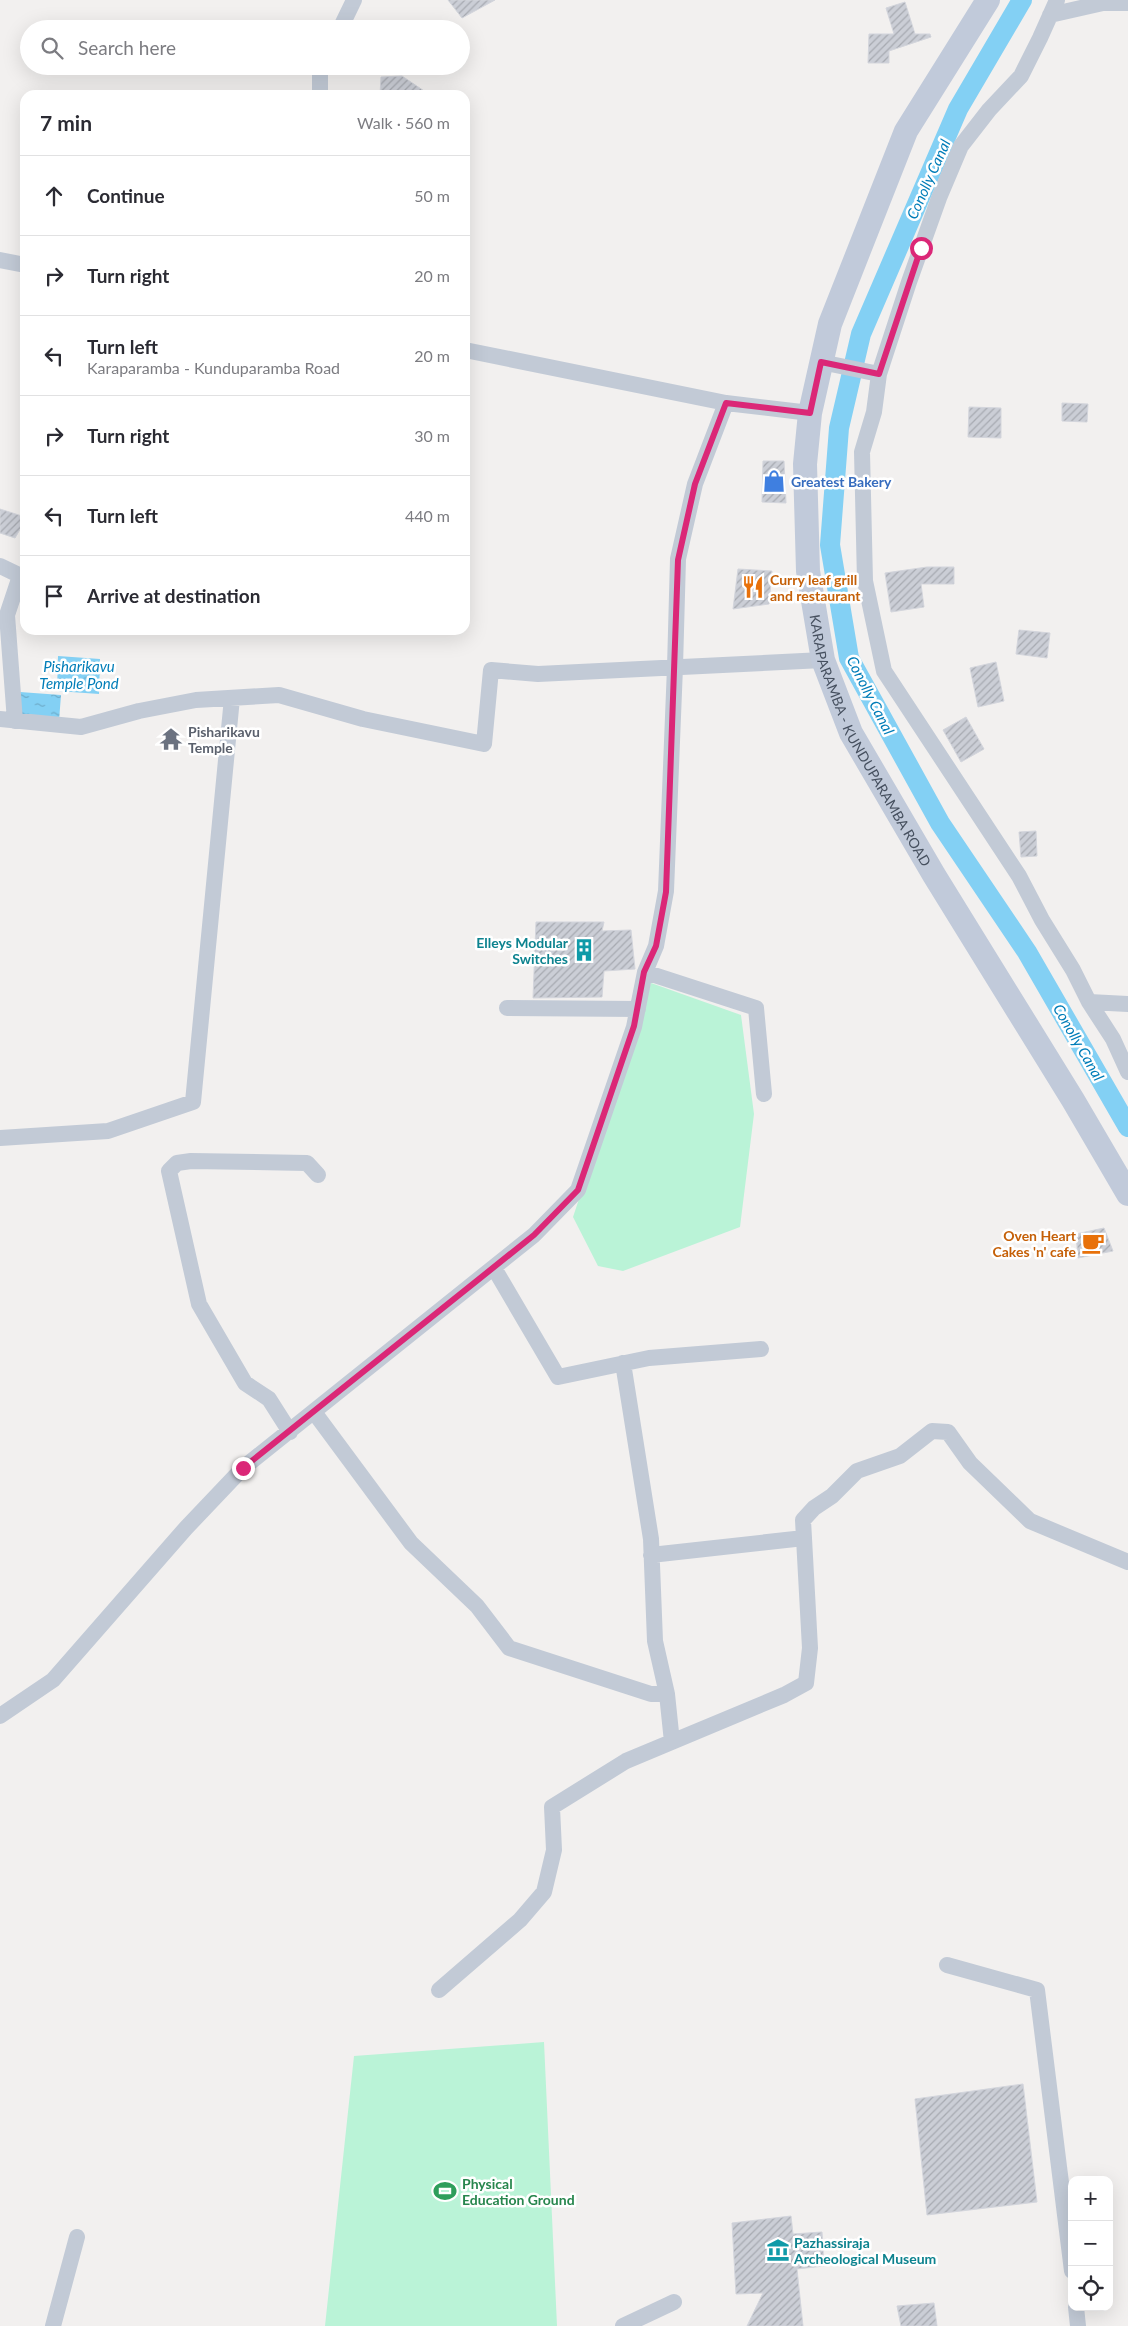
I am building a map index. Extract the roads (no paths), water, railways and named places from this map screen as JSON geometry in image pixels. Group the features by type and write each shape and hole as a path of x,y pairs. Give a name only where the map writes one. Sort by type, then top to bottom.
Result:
{"main road":[{"name":"KARAPARAMBA - KUNDUPARAMBA ROAD","path":"988,0 906,131 830,324 810,413 805,464 808,571 823,660 851,733 934,875 1073,1100 1128,1194"}],"street":[{"path":"344,20 354,0"},
{"path":"1056,0 1021,76 989,110 962,146 936,206 879,374 874,412 862,452 865,581 884,671 1020,876 1042,920 1073,970 1089,1002 1113,1038 1128,1072"},
{"path":"1050,16 1103,4 1128,3"},
{"path":"320,75 320,90"},
{"path":"0,260 20,264"},
{"path":"470,351 726,403 810,413"},
{"path":"821,362 879,374"},
{"path":"0,1716 53,1680 186,1528 236,1475 534,1235 578,1190 634,1026 644,972 656,946 666,892 678,560 695,484 726,403"},
{"path":"0,566 20,576"},
{"path":"20,582 7,615 7,720 81,727 139,711 196,700 279,695 363,719 484,744 492,670 538,674 823,660"},
{"path":"0,1138 108,1131 193,1102 232,698"},
{"path":"644,972 756,1008 764,1094"},
{"path":"1089,1002 1128,1004"},
{"path":"507,1008 638,1009"},
{"path":"290,1432 269,1399 245,1382 199,1304 170,1171 177,1164 191,1161 307,1163 318,1175"},
{"path":"494,1268 558,1377 649,1358 762,1349"},
{"path":"623,1363 650,1538 655,1641 667,1694 672,1742"},
{"path":"314,1412 411,1543 477,1606 509,1648 651,1694 667,1694"},
{"path":"439,1990 520,1920 544,1892 554,1850 552,1808 626,1761 784,1695 806,1683 810,1648 803,1520 814,1508 832,1496 857,1471 900,1456 932,1431 948,1432 970,1463 1030,1521 1128,1562"},
{"path":"651,1555 804,1538"},
{"path":"947,1965 1037,1990 1071,2266"},
{"path":"53,2326 77,2237"},
{"path":"623,2326 674,2302"},
{"path":"1076,2311 1078,2326"}],"water":[{"name":"Pisharikavu Temple Pond","path":"58,656 100,659 99,694 57,691"},
{"path":"20,692 61,695 59,721 20,718"}],"waterway":[{"name":"Conolly Canal","path":"1022,0 958,109 861,334 839,428 830,545 849,658 940,823 1027,952 1128,1127"}],"place":[{"name":"Greatest Bakery","path":"774,481"},
{"name":"Curry leaf grill and restaurant","path":"753,587"},
{"name":"Pisharikavu Temple","path":"171,739"},
{"name":"Elleys Modular Switches","path":"584,950"},
{"name":"Oven Heart Cakes 'n' cafe","path":"1093,1243"},
{"name":"Physical Education Ground","path":"445,2191"},
{"name":"Pazhassiraja Archeological Museum","path":"778,2250"}]}
